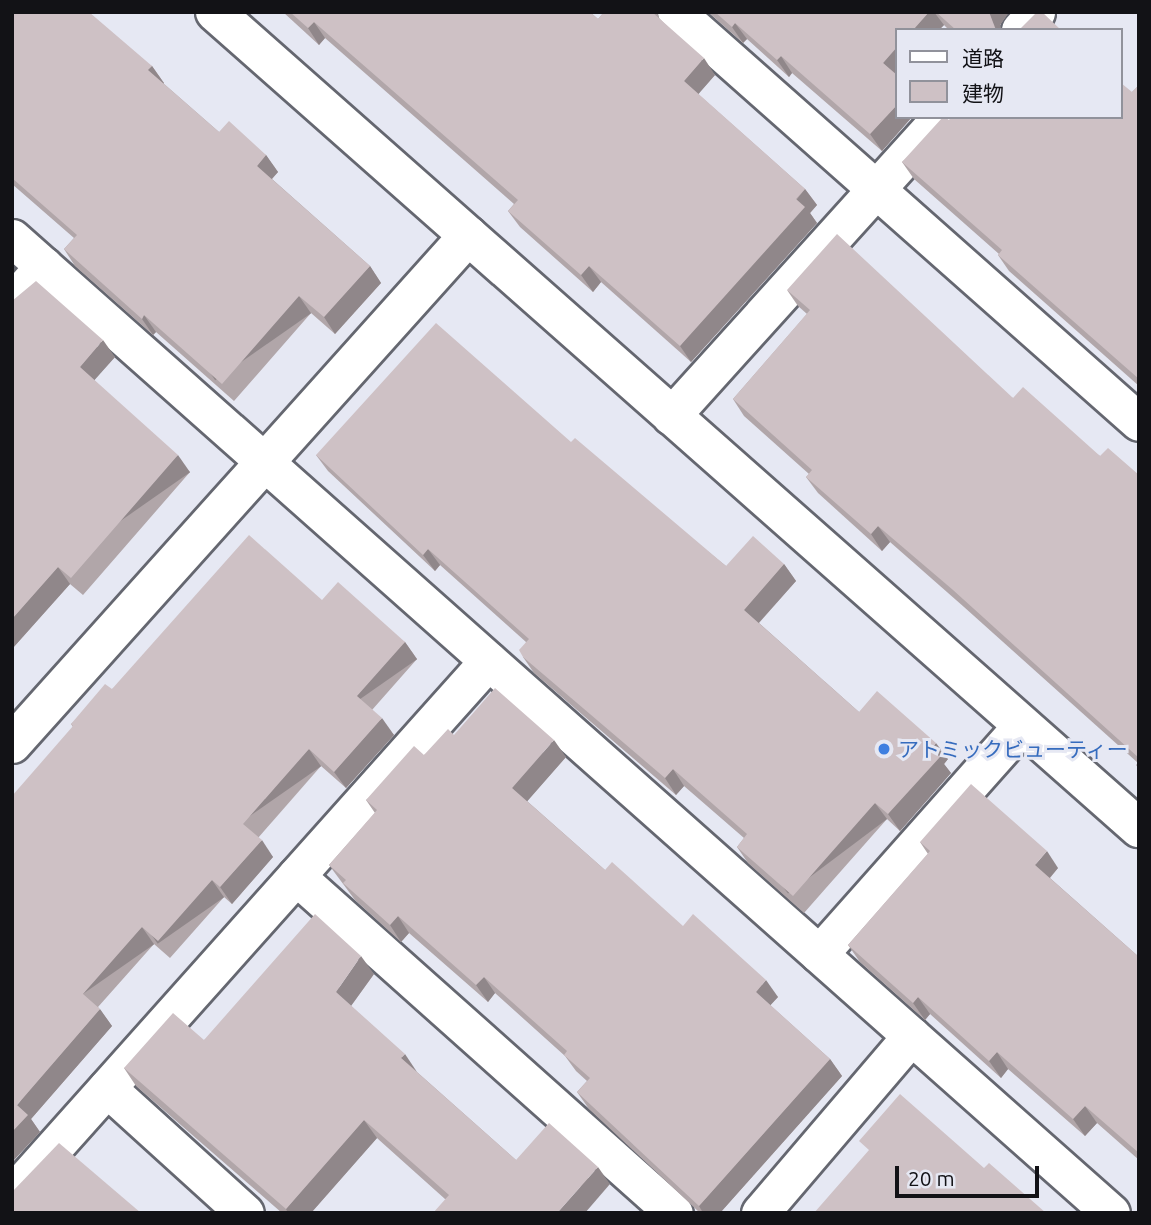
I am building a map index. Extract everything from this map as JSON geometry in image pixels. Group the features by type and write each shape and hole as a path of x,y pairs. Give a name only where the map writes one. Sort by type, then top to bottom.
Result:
{"street":[{"path":"215,12 1139,828"},
{"path":"676,12 1139,422"},
{"path":"1022,28 1036,12"},
{"path":"671,416 939,119"},
{"path":"12,744 267,464 468,236"},
{"path":"12,238 1111,1213"},
{"path":"12,302 44,266"},
{"path":"12,1194 488,660"},
{"path":"818,954 1022,725"},
{"path":"296,876 674,1213"},
{"path":"760,1213 911,1037"},
{"path":"107,1088 245,1213"}],"building":[{"path":"12,12 89,12 152,66 148,70 219,132 229,121 266,155 257,166 370,266 324,317 299,296 222,384 144,315 142,319 64,249 77,235 12,178"},
{"path":"290,12 590,12 598,19 604,12 652,12 704,58 684,81 805,189 796,199 805,207 680,346 589,266 581,275 508,211 518,200 314,22 308,28"},
{"path":"715,12 929,12 915,28 895,28 895,49 883,63 895,73 895,107 870,134 781,56 777,60 735,23 732,27"},
{"path":"936,12 989,12 995,28 954,28"},
{"path":"1037,12 1042,12 1059,28 1021,28"},
{"path":"1123,85 1132,92 1139,85 1139,379 998,255 1002,250 902,162 941,119 1123,119"},
{"path":"837,234 1013,398 1023,387 1100,456 1108,448 1139,475 1139,758 878,526 871,534 806,477 812,470 733,399 810,310 787,290"},
{"path":"36,281 103,340 80,367 178,455 71,578 58,567 12,619 12,301"},
{"path":"436,323 571,442 575,438 726,566 753,536 784,564 744,610 859,712 877,691 936,743 931,749 940,757 888,814 875,803 793,896 737,847 747,834 673,769 665,778 523,657 519,650 529,639 428,549 423,555 316,455"},
{"path":"249,535 322,600 338,582 405,642 357,696 382,718 334,772 309,749 243,824 262,840 220,887 212,880 158,941 142,927 83,994 100,1009 17,1105 28,1115 12,1132 12,796 73,726 71,724 105,684 112,689"},
{"path":"495,688 554,740 512,788 605,870 612,862 683,926 693,914 766,980 756,992 830,1059 699,1206 577,1092 590,1078 564,1055 567,1051 484,977 476,985 398,916 390,925 343,883 346,880 329,865 377,810 366,800 414,746 424,755 448,729 454,735"},
{"path":"971,784 1047,851 1035,865 1139,957 1139,1153 1085,1106 1073,1119 997,1052 989,1061 918,997 913,1003 848,945 930,851 920,842"},
{"path":"315,914 361,956 336,992 405,1054 401,1058 516,1160 549,1123 598,1167 559,1213 433,1213 449,1195 364,1120 286,1209 124,1068 173,1013 204,1040"},
{"path":"900,1094 984,1168 989,1163 1046,1213 814,1213 869,1150 859,1141"},
{"path":"59,1143 141,1213 12,1213 12,1192"}],"place":[{"name":"アトミックビューティー","path":"884,749"}]}
